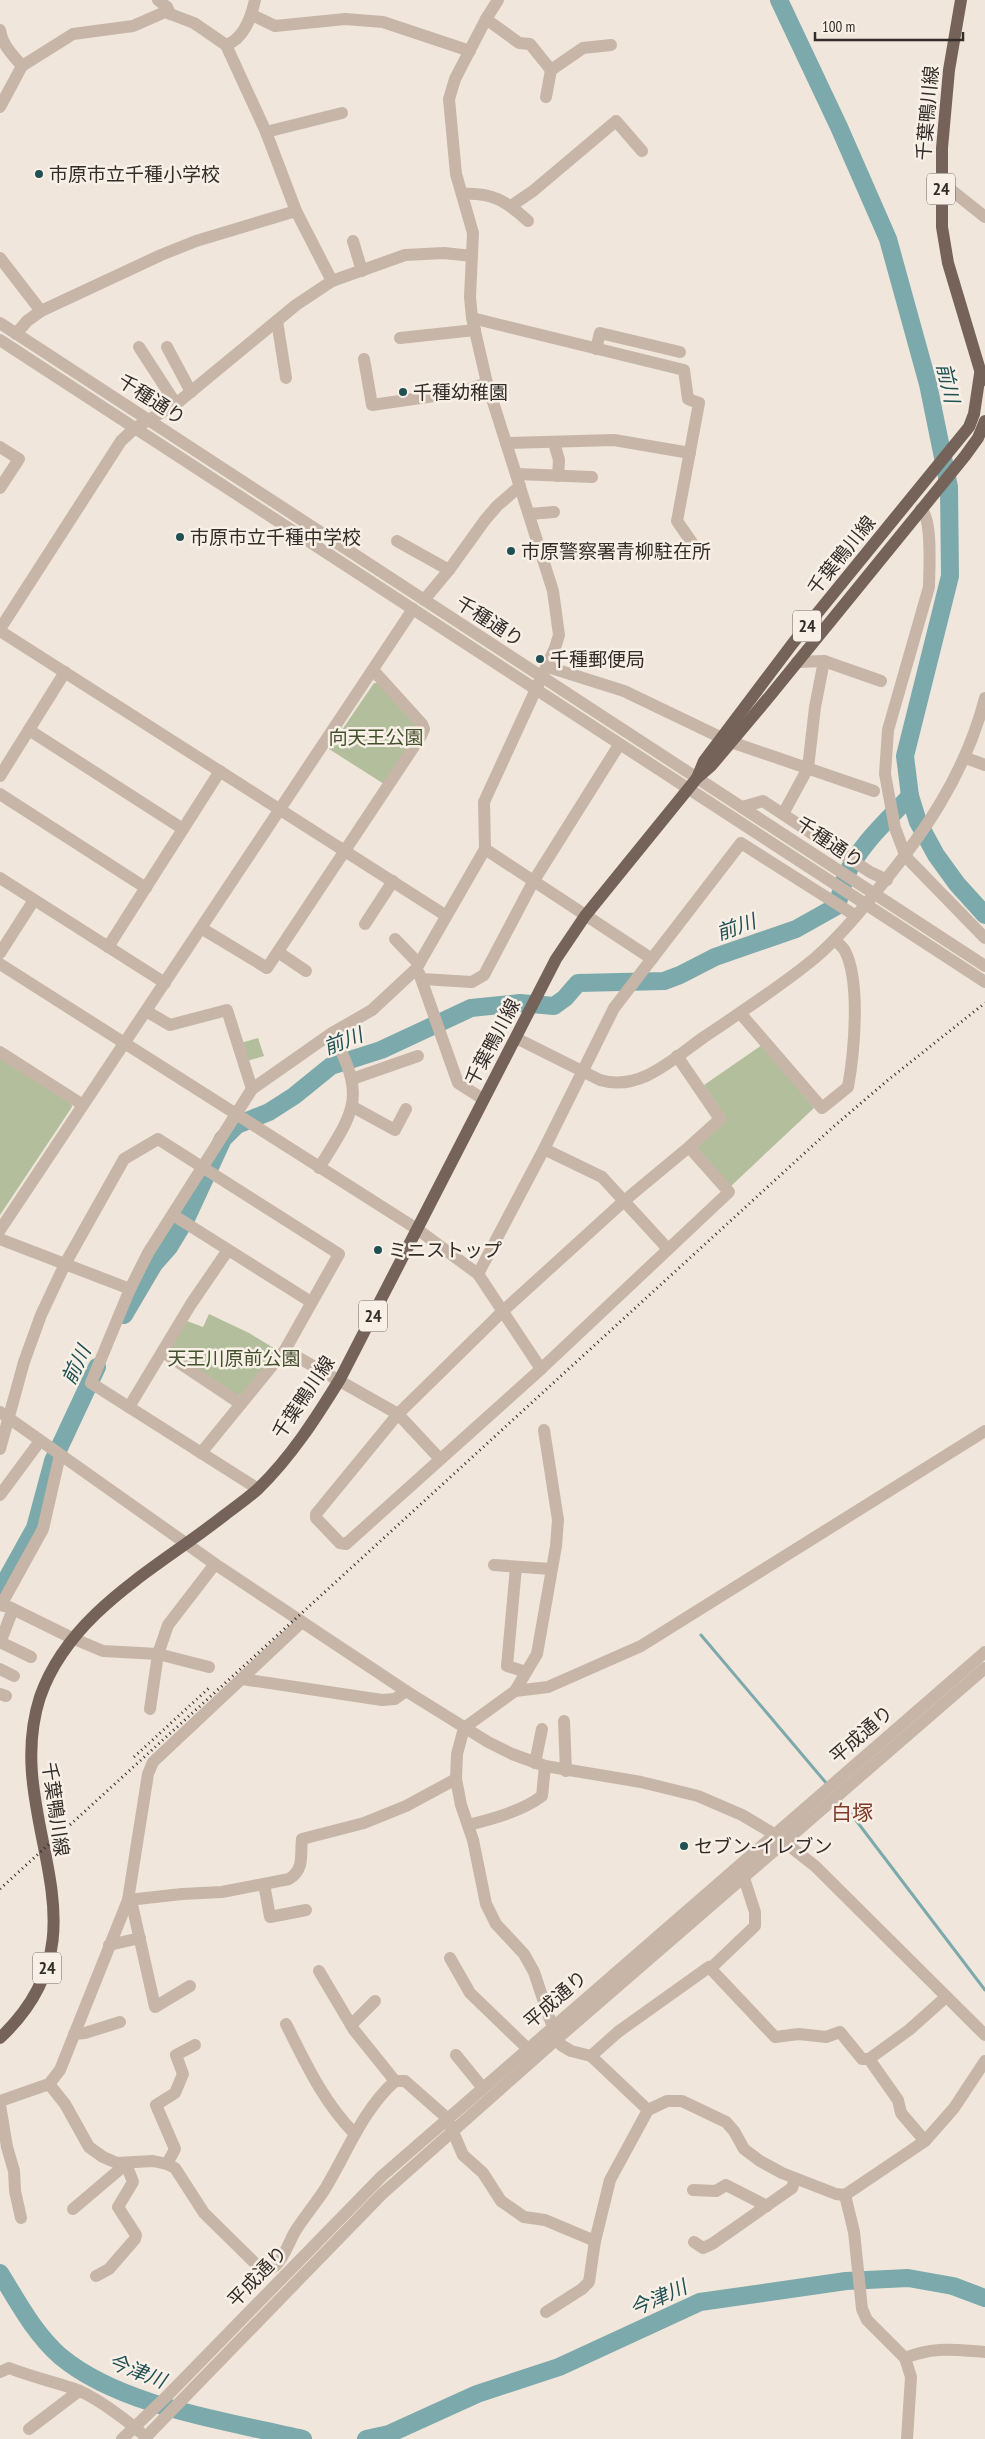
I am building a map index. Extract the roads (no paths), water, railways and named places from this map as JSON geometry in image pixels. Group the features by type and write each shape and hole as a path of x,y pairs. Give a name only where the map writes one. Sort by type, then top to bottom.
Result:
{"main road":[{"name":"千葉鴨川線","path":"0,2038 29,2005 46,1971 52,1952 54,1931 49,1885 35,1811 30,1767 34,1718 54,1664 72,1638 88,1620 113,1598 187,1545 258,1489 306,1433 340,1380 556,959 585,916 697,778 704,761 727,740 797,662 965,456 981,426 983,380 948,263 942,227 941,182 948,70 961,0"},
{"name":"千葉鴨川線","path":"727,740 799,636 962,437 981,426"}],"street":[{"path":"158,0 168,8 170,14"},
{"path":"226,45 237,41 252,16 255,0"},
{"path":"258,1489 91,1383 130,1289 148,1253 252,1089 332,1033 372,1010 419,971 446,915 485,849 484,802 534,689 545,672 558,635 558,616 554,591 487,383 473,324 470,297 473,233 456,174 450,99 455,79 498,0"},
{"path":"0,107 22,66 72,34 133,26 165,12 194,23 226,45 266,132 296,211 332,281"},
{"path":"252,16 274,26 345,19 383,22 470,52"},
{"path":"486,19 519,43 530,44 552,70"},
{"path":"0,30 1,39 22,66"},
{"path":"546,97 552,70 583,48 611,45"},
{"path":"266,132 342,113"},
{"path":"511,206 616,121 642,151"},
{"path":"941,182 985,217"},
{"path":"462,194 480,193 511,206 528,221"},
{"path":"16,334 27,321 41,311 188,245 296,211"},
{"path":"353,241 362,271"},
{"path":"446,915 0,630 122,441 135,428 176,404 276,321 332,281 406,255 444,253 472,256"},
{"path":"0,258 41,311"},
{"path":"276,321 286,378"},
{"name":"千種通り","path":"0,323 424,600 545,672 697,778 985,966"},
{"path":"400,338 473,324 596,349 684,370 688,399 699,403 677,521 695,547"},
{"path":"596,349 600,333 680,352"},
{"name":"千種通り","path":"0,340 985,982"},
{"path":"139,347 176,404"},
{"path":"167,347 191,392"},
{"path":"364,359 372,405 462,392 487,383"},
{"path":"506,443 614,440 690,452"},
{"path":"554,443 559,460 558,476"},
{"path":"0,448 19,459 0,488"},
{"path":"424,600 519,480 558,476 592,477"},
{"path":"924,506 930,562 929,587 888,730 885,774 895,828 906,857 985,938"},
{"path":"529,514 554,512"},
{"path":"397,541 449,570"},
{"path":"542,554 589,551"},
{"path":"0,1230 413,609"},
{"path":"797,662 824,661 881,681"},
{"path":"783,814 808,768 815,707 824,661"},
{"path":"201,928 267,968 278,952 424,729 422,724 373,670"},
{"path":"0,776 66,672"},
{"path":"545,672 624,691 727,740 874,792"},
{"path":"516,1038 600,1080 622,1084 643,1078 740,1013 815,958 835,940 906,857 939,808 966,758 985,698"},
{"path":"29,730 184,829"},
{"path":"419,971 472,982 484,975 533,882 619,745"},
{"path":"966,758 985,765"},
{"path":"108,947 220,771"},
{"path":"0,794 146,888"},
{"path":"742,807 763,801 870,872 887,880"},
{"path":"478,1274 614,1008 741,843 856,916"},
{"path":"485,849 652,960"},
{"path":"0,878 165,983"},
{"path":"365,924 393,881"},
{"path":"0,953 34,900"},
{"path":"395,939 419,971 458,1082 483,1099"},
{"path":"740,1013 822,1108 848,1087 855,1034 851,971 845,950 835,940"},
{"path":"278,952 306,971"},
{"path":"0,964 417,1229 478,1274 541,1369"},
{"path":"146,1011 170,1024 227,1010 252,1089"},
{"path":"319,1168 349,1120 353,1107 352,1079 344,1055 332,1033"},
{"path":"0,1052 83,1105"},
{"path":"352,1079 418,1056"},
{"path":"677,1056 720,1119 624,1201 504,1311 398,1414 316,1514 316,1518 340,1543 346,1544 541,1369 729,1192 689,1147"},
{"path":"353,1107 396,1130 406,1109"},
{"path":"0,1450 4,1415 41,1315 65,1264 124,1158 158,1139 339,1254 285,1350 201,1453"},
{"path":"544,1148 602,1178 668,1249"},
{"path":"173,1215 311,1302"},
{"path":"0,1239 130,1289"},
{"path":"129,1407 228,1250"},
{"path":"285,1350 398,1414 440,1459"},
{"path":"163,1352 241,1404"},
{"path":"4,1415 187,1545 464,1728 512,1754 540,1764 566,1771 641,1782 698,1796 742,1815 774,1834 815,1866 985,2035"},
{"path":"544,1430 558,1520 556,1546 537,1654 515,1691 464,1728 458,1754 456,1779 486,1904 496,1924 524,1954 534,1972 561,2045 571,2051 591,2056 648,2110"},
{"path":"515,1691 548,1687 641,1646 985,1431"},
{"path":"0,1495 40,1441"},
{"path":"31,1657 0,1642 5,1606 43,1529 60,1455"},
{"path":"150,1709 158,1654 168,1625 215,1564"},
{"path":"494,1566 551,1568"},
{"path":"516,1567 507,1666 526,1672"},
{"path":"5,1606 103,1651 158,1654 209,1667"},
{"path":"0,2101 49,2084 60,2070 109,1945 130,1900 148,1774 153,1762 302,1622"},
{"name":"平成通り","path":"134,2427 168,2395 382,2176 482,2087 985,1652"},
{"name":"平成通り","path":"145,2438 382,2194 452,2130 985,1668"},
{"path":"0,1669 14,1676"},
{"path":"242,1678 382,1700 395,1699 406,1691"},
{"path":"564,1721 566,1771"},
{"path":"468,1826 495,1818 535,1801 542,1796 540,1764 542,1729"},
{"path":"130,1900 222,1892 289,1879 298,1874 301,1864 302,1839 309,1835 364,1823 406,1806 456,1779"},
{"path":"591,2056 618,2032 710,1968 755,1926 755,1912 744,1878"},
{"path":"264,1884 270,1917 306,1910"},
{"path":"130,1900 155,2007 190,1986"},
{"path":"109,1945 140,1938"},
{"path":"450,1958 470,1993 527,2048"},
{"path":"710,1968 775,2037 799,2034 812,2037 826,2037 840,2032 862,2060 869,2060 909,2030 946,1997"},
{"path":"319,1971 351,2025 395,2081"},
{"path":"351,2025 375,2002"},
{"path":"74,2034 85,2033 120,2022"},
{"path":"286,2024 319,2090 337,2115 354,2133"},
{"path":"167,2164 175,2149 156,2105 175,2094 183,2074 176,2055 195,2045"},
{"path":"456,2055 482,2087"},
{"path":"869,2060 898,2100 901,2113 925,2141"},
{"path":"546,2312 582,2289 589,2282 595,2241 610,2180 648,2110 667,2102 682,2101 726,2122 734,2131 744,2149 760,2161 795,2180 836,2194 845,2195 925,2141 954,2108 985,2061"},
{"path":"49,2084 65,2104 89,2147 103,2157 117,2163 153,2161 175,2168 204,2213 261,2268 271,2268 280,2260 295,2232 325,2189 362,2119 382,2092 395,2081 405,2081 447,2118 463,2155 483,2173 501,2201 524,2217 544,2220 595,2241"},
{"path":"0,2105 6,2147 14,2171 15,2191 21,2218"},
{"path":"73,2209 126,2164"},
{"path":"96,2276 110,2269 135,2239 136,2235 118,2207 133,2182 126,2164"},
{"path":"694,2242 703,2248 712,2244 792,2188 795,2180"},
{"path":"693,2190 716,2191 726,2185 767,2206"},
{"path":"845,2195 854,2232 858,2290 867,2320 905,2358 911,2377 907,2439"},
{"path":"271,2268 291,2287"},
{"path":"905,2358 923,2350 985,2352"},
{"path":"0,2372 8,2368 79,2391 126,2419 145,2438"},
{"path":"29,2428 79,2391"},
{"path":"122,2439 134,2427"}],"waterway":[{"name":"前川","path":"779,0 839,127 888,239 928,384 949,487 950,576 905,756 910,796 918,822 936,855 957,884 985,915"},
{"name":"前川","path":"124,1315 154,1264 169,1247 186,1219 223,1139 237,1125 269,1112 294,1096 331,1066 381,1050 471,1008 520,1003 554,1006 565,998 578,983 664,981 715,957 796,929 837,906 846,876 858,854 910,796"},
{"name":"前川","path":"0,1591 35,1528 53,1461 97,1367"},
{"path":"701,1635 827,1784"},
{"path":"839,1798 985,1990"},
{"name":"今津川","path":"0,2273 27,2317 42,2337 60,2356 85,2373 113,2388 176,2410 303,2439"},
{"name":"今津川","path":"366,2439 389,2434 477,2394 559,2367 700,2302 846,2281 908,2278 953,2286 985,2298"}],"railway":[{"path":"0,1889 832,1128 888,1080 985,1003"},
{"path":"134,1757 209,1688"}],"place":[{"name":"市原市立千種小学校","path":"39,174"},
{"name":"千種幼稚園","path":"403,392"},
{"name":"市原市立千種中学校","path":"180,537"},
{"name":"市原警察署青柳駐在所","path":"511,551"},
{"name":"千種郵便局","path":"540,659"},
{"name":"ミニストップ","path":"378,1250"},
{"name":"セブン-イレブン","path":"684,1846"}],"district":[{"name":"白塚","path":"852,1813"}],"park label":[{"name":"向天王公園","path":"376,737"},
{"name":"天王川原前公園","path":"234,1358"}]}
